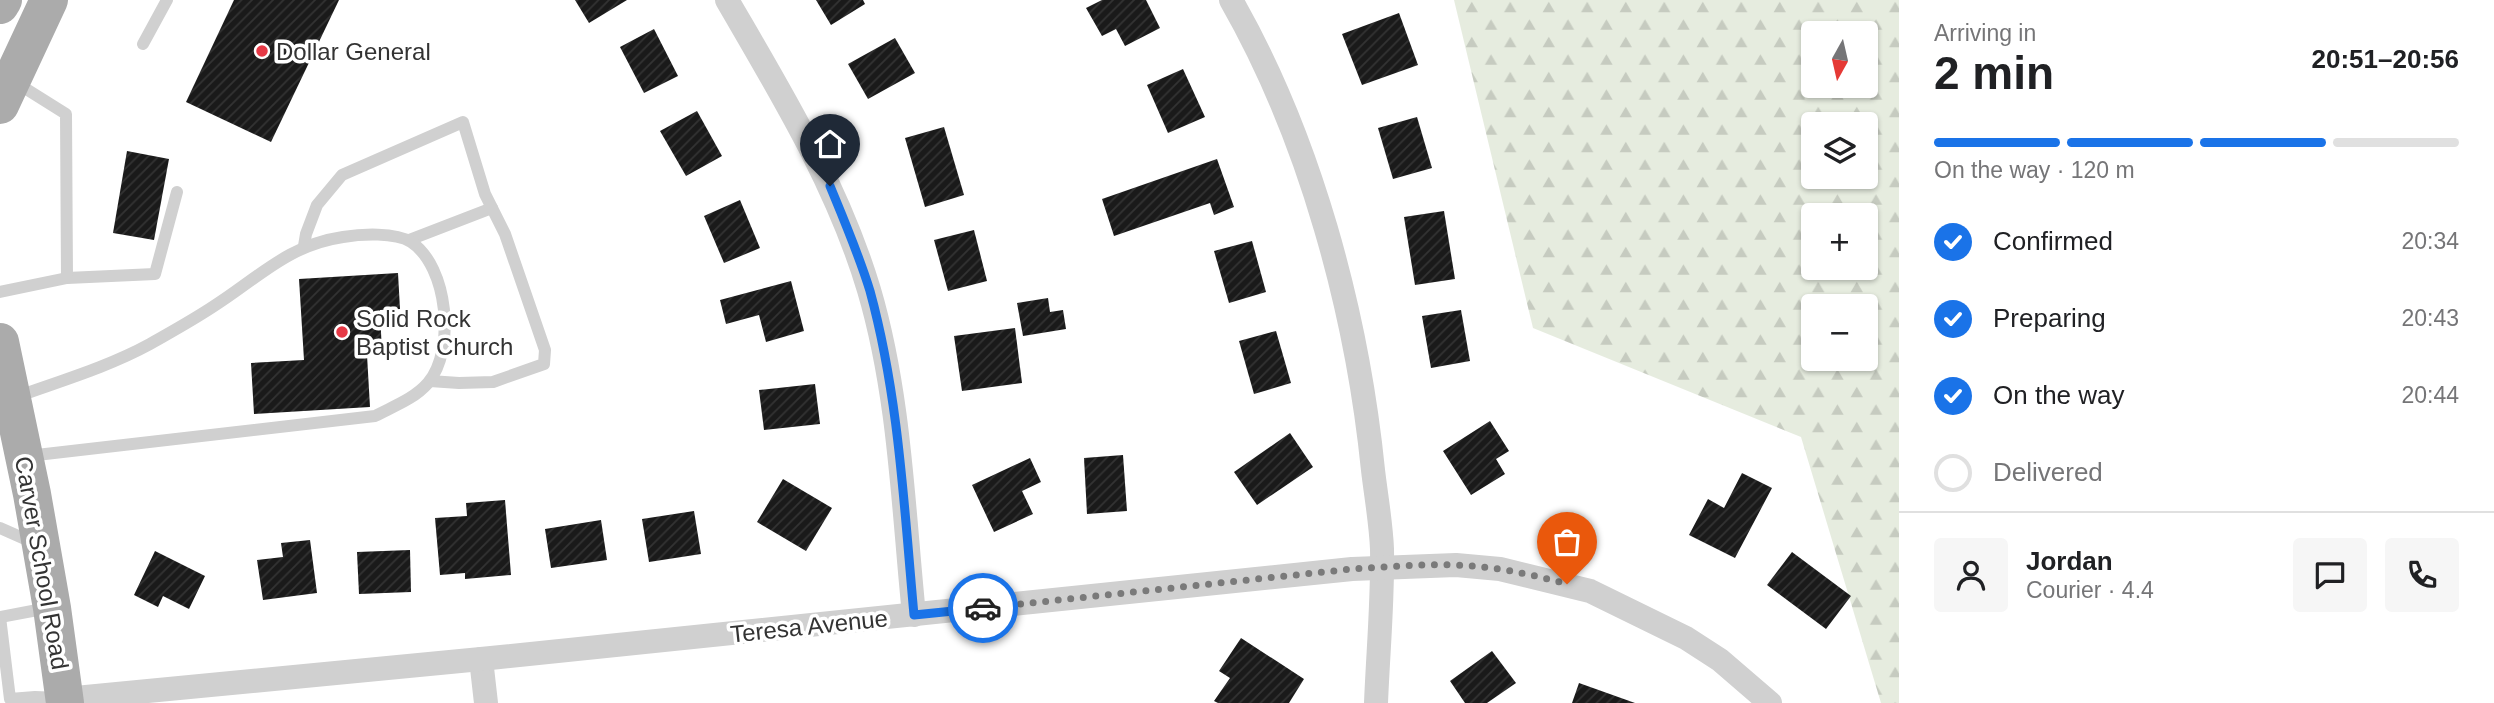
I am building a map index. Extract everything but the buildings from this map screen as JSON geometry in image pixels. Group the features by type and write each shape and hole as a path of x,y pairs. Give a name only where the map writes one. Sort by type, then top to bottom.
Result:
{"main road":[{"path":"0,5 3,0"},
{"path":"6,92 49,0"},
{"name":"Carver School Road","path":"0,345 41,546 65,701"}],"street":[{"path":"727,0 798,123 830,186 870,292 892,399 914,615"},
{"path":"1231,0 1266,64 1297,143 1333,257 1355,342 1367,413 1382,547 1376,703"},
{"name":"Teresa Avenue","path":"65,701 1382,567 1456,565 1500,569 1590,591 1686,638 1720,660 1770,703"},
{"path":"481,659 486,703"}],"lane":[{"path":"143,44 167,0"},
{"path":"6,92 66,114 67,278"},
{"path":"304,246 317,205 342,175 463,122 485,194 505,234 545,350 544,364 493,382 430,381"},
{"path":"0,292 67,278 156,274 177,192"},
{"path":"409,240 492,208"},
{"path":"12,399 146,346 215,306 271,264 304,246 342,237 378,234 409,240 424,252 435,274 445,309 445,337 440,362 430,381 412,398 375,416 24,456"},
{"path":"0,528 41,546"},
{"path":"52,608 0,617 10,699 36,697 65,701"}],"green space":[{"path":"1454,0 1899,0 1899,703 1881,703 1801,437 1533,328"}],"way so far":[{"path":"983,608 1408,565 1500,569 1567,584"}],"place":[{"name":"Dollar General","path":"262,51"},
{"name":"Solid Rock Baptist Church","path":"342,332"}],"route":[{"path":"830,186 870,292 885,358 900,462 914,615 983,608"}]}
